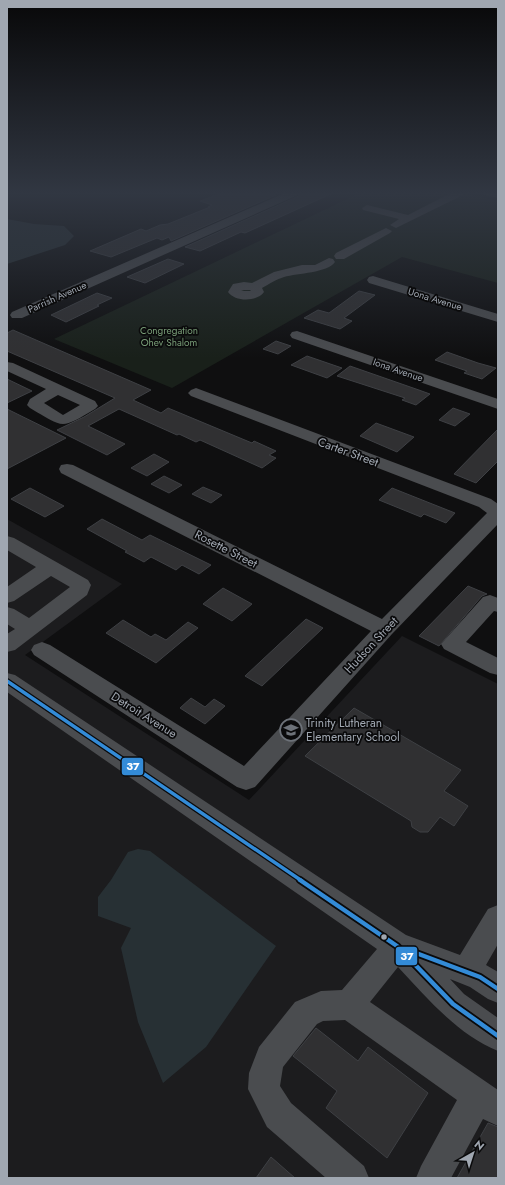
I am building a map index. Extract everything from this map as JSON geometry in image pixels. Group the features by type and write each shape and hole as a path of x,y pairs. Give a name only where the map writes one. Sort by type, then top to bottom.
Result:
{"street":[{"name":"Parrish Avenue","path":"12,313 166,247"},
{"path":"254,287 278,275 302,269 318,268 329,262 323,259 323,257 331,254 340,256 356,247"},
{"name":"Uona Avenue","path":"373,280 498,318"},
{"path":"12,313 34,322"},
{"name":"Iona Avenue","path":"297,335 498,404"},
{"path":"7,366 58,389"},
{"name":"Carter Street","path":"196,393 485,503 498,513"},
{"name":"Rosette Street","path":"67,469 385,629"},
{"name":"Hudson Street","path":"246,780 385,629 498,513"},
{"path":"7,542 81,585 80,590 7,645"},
{"path":"7,596 50,567"},
{"path":"498,605 490,602 452,644 498,667"},
{"path":"7,614 29,628"},
{"name":"Detroit Avenue","path":"42,650 246,780"},
{"path":"7,681 397,946 453,1004 498,1036"},
{"path":"466,972 498,918"},
{"path":"397,946 480,977 498,989"},
{"path":"349,1005 397,946"},
{"path":"352,1178 279,1115 264,1089 265,1073 270,1058 306,1013 321,1006 349,1005 488,1103 433,1178"}],"shaded area":[{"path":"7,247 58,247 7,264"},
{"path":"7,519 122,584 25,655 249,800 402,636 498,684 498,1178 7,1178"},
{"path":"138,849 150,851 276,946 206,1047 163,1083 138,1022 121,948 131,928 98,916 98,897 111,880 128,852"}],"green space":[{"name":"Congregation Ohev Shalom","path":"246,247 498,247 498,283 402,257 172,388 54,339"}],"building":[{"path":"99,247 134,247 111,257 90,251"},
{"path":"186,247 208,247 200,251"},
{"path":"168,259 184,264 145,283 127,277"},
{"path":"359,291 375,295 344,318 352,321 340,329 304,318 318,310 329,313"},
{"path":"97,293 112,298 66,322 51,315"},
{"path":"13,330 151,390 133,400 161,413 168,408 252,443 254,441 276,451 269,455 276,458 262,468 200,440 196,442 179,434 177,435 119,409 88,426 125,444 107,455 57,430 84,417 115,398 7,351 7,333"},
{"path":"276,341 291,346 278,354 263,349"},
{"path":"447,352 496,368 482,379 464,373 467,371 435,360"},
{"path":"307,356 342,368 327,378 291,365"},
{"path":"350,366 430,394 416,405 402,400 405,398 337,376"},
{"path":"7,379 32,391 7,403"},
{"path":"453,408 470,414 455,426 439,420"},
{"path":"7,409 66,438 7,469"},
{"path":"376,423 414,437 397,452 360,436"},
{"path":"498,429 498,461 476,483 454,474"},
{"path":"154,454 169,462 147,476 131,468"},
{"path":"164,476 182,485 169,493 151,484"},
{"path":"203,487 222,495 211,503 192,494"},
{"path":"30,488 64,506 45,517 11,499"},
{"path":"392,488 455,513 446,523 424,514 421,517 379,500"},
{"path":"102,519 142,540 150,535 211,565 199,574 182,565 176,570 151,557 144,562 87,529"},
{"path":"468,586 487,594 482,596 439,646 419,636"},
{"path":"223,588 252,604 232,621 203,604"},
{"path":"306,619 323,628 262,686 245,676"},
{"path":"123,620 151,637 155,634 166,640 188,622 198,628 156,663 106,633"},
{"path":"191,698 205,707 214,699 225,706 205,724 180,708"},
{"path":"354,708 461,770 444,791 468,806 454,826 440,817 428,832 420,832 412,827 411,821 305,756"},
{"path":"316,1028 358,1061 368,1047 428,1093 387,1158 326,1108 337,1091 293,1056"},
{"path":"488,1123 498,1127 498,1178 457,1178"},
{"path":"271,1157 295,1178 256,1178"}],"transit line":[{"name":"37","path":"7,681 397,946 453,1004 498,1036"},
{"name":"37","path":"408,950 480,977 498,989"}],"place":[{"name":"Trinity Lutheran Elementary School","path":"291,730"}]}
